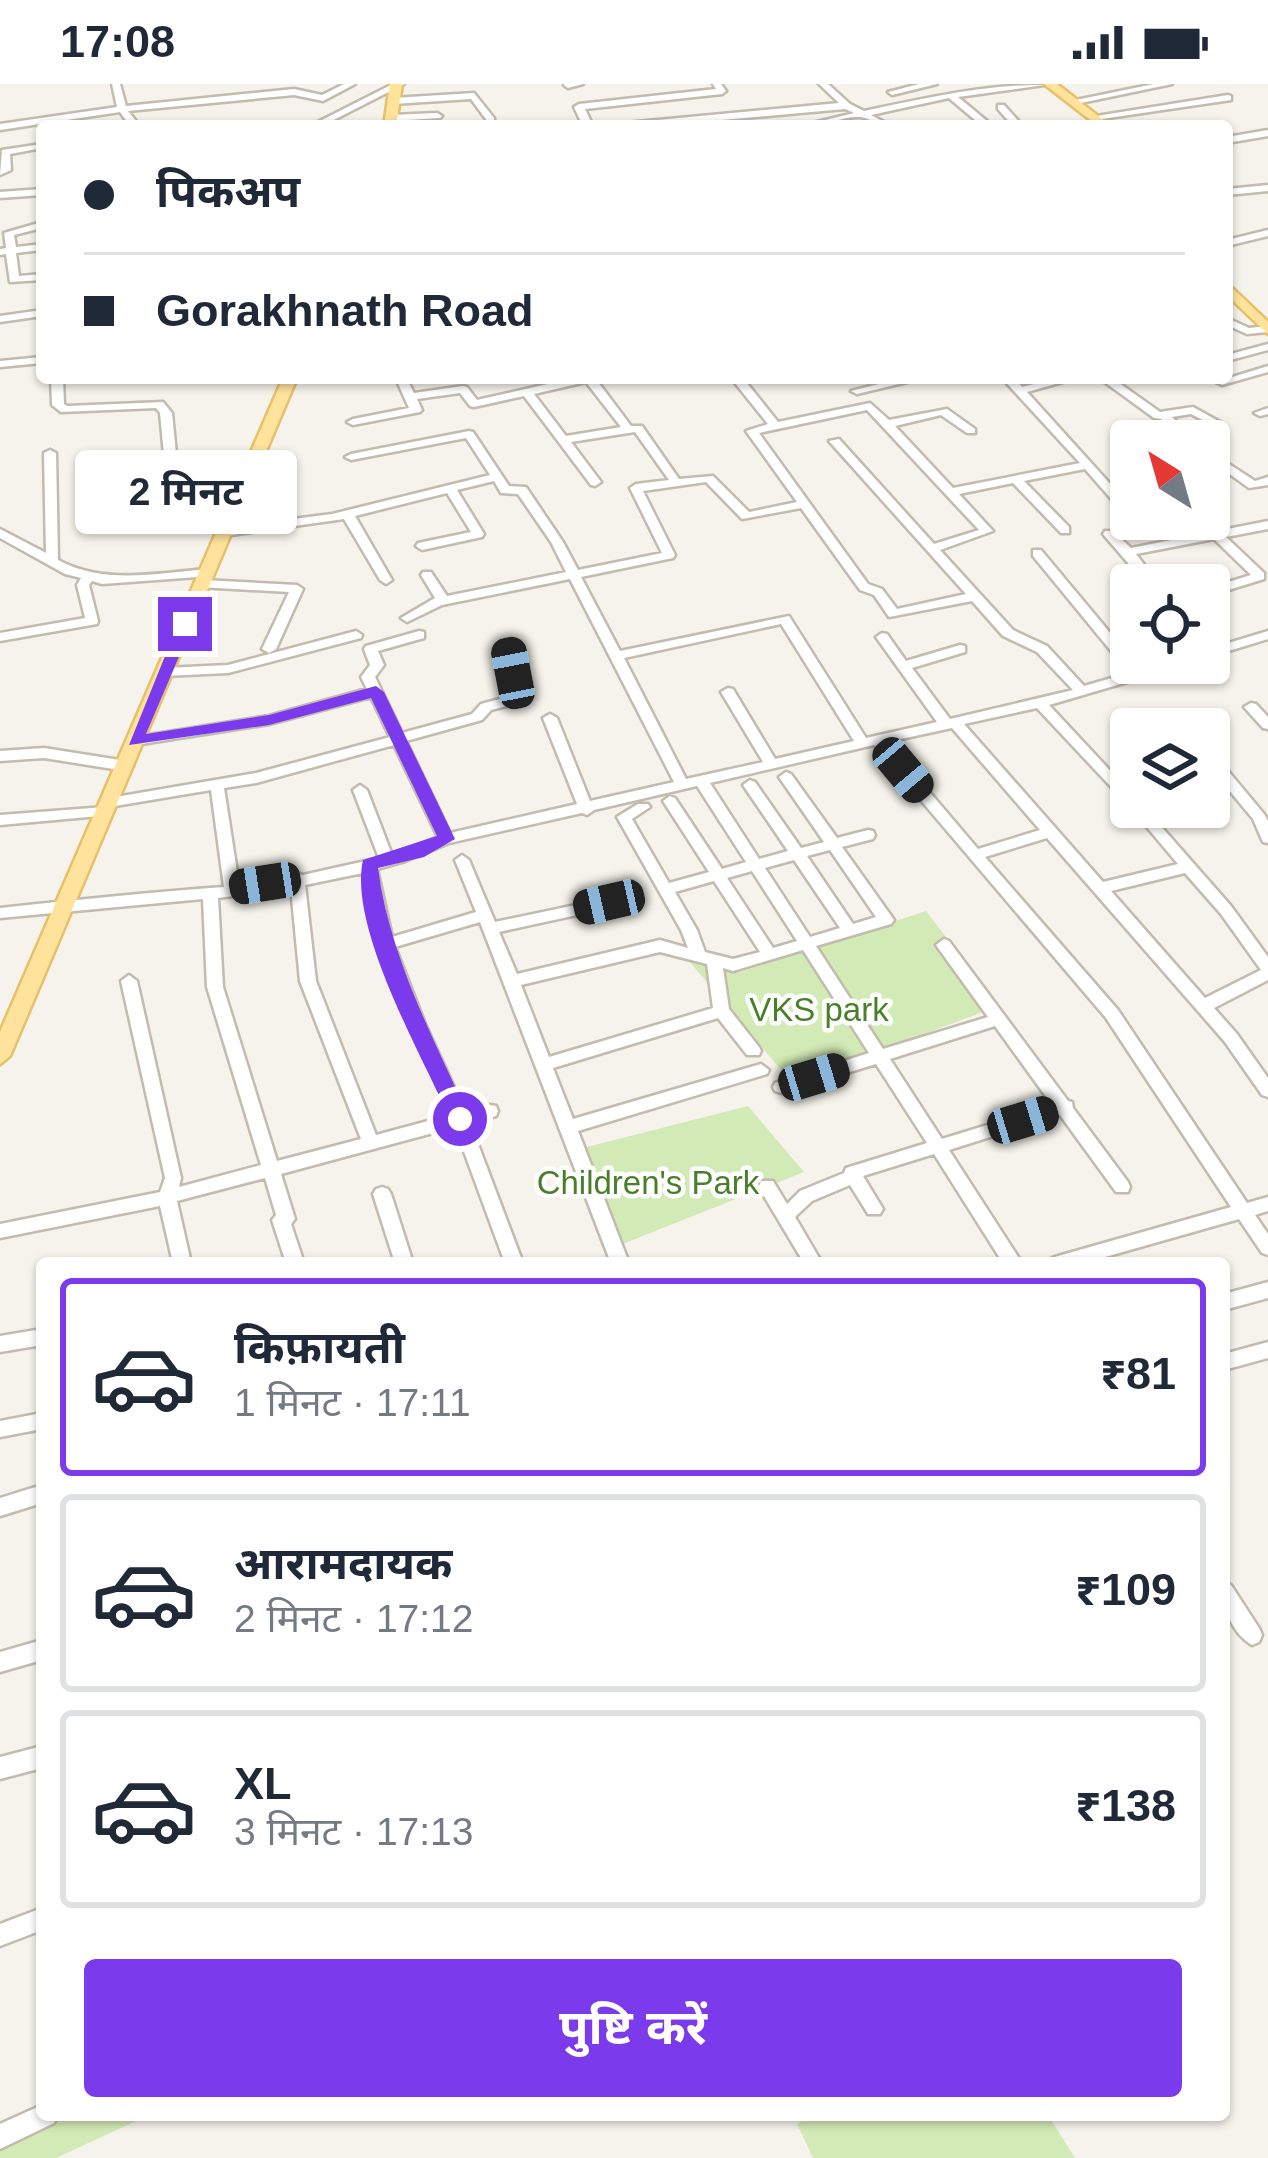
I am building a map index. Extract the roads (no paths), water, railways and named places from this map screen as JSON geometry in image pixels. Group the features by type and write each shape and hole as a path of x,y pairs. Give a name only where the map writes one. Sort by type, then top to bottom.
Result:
{"main road":[{"path":"1050,84 1095,120"},
{"path":"390,120 397,85"},
{"path":"1039,85 1093,120"},
{"path":"1233,280 1268,316"},
{"path":"1233,293 1268,329"},
{"path":"0,1056 287,384"}],"street":[{"path":"116,84 122,109 130,120"},
{"path":"181,84 188,102"},
{"path":"47,120 282,88 323,98 351,84"},
{"path":"568,85 579,84"},
{"path":"609,84 620,102"},
{"path":"668,84 677,96"},
{"path":"823,84 848,106 876,120"},
{"path":"887,88 933,84"},
{"path":"1076,101 1168,84"},
{"path":"327,120 397,85"},
{"path":"838,120 952,96 1039,85"},
{"path":"586,120 579,106 720,87 741,120"},
{"path":"887,88 908,105"},
{"path":"393,101 474,96 491,120"},
{"path":"952,96 981,120"},
{"path":"1114,120 1228,98"},
{"path":"711,120 791,108 848,106"},
{"path":"1001,106 1013,120"},
{"path":"791,108 804,120"},
{"path":"405,120 436,116"},
{"path":"0,127 36,122"},
{"path":"1233,139 1268,133"},
{"path":"1252,136 1268,148"},
{"path":"0,172 6,170 5,152 36,147"},
{"path":"1233,191 1268,188"},
{"path":"0,196 36,193"},
{"path":"0,230 36,226"},
{"path":"15,228 9,232 6,251 14,280 36,278"},
{"path":"1233,242 1268,233"},
{"path":"6,251 36,248"},
{"path":"0,319 36,314"},
{"path":"1233,325 1247,332 1268,329"},
{"path":"1233,356 1268,347"},
{"path":"0,364 36,361"},
{"path":"1233,379 1268,369"},
{"path":"57,384 58,404 64,410 159,404 166,413 172,477"},
{"path":"353,422 416,410 404,384"},
{"path":"410,397 463,389 474,404 562,384"},
{"path":"594,384 628,428"},
{"path":"742,384 775,426"},
{"path":"852,384 987,531 933,548"},
{"path":"857,391 890,384"},
{"path":"1014,384 1110,490"},
{"path":"1020,391 1047,384"},
{"path":"1114,384 1169,420"},
{"path":"527,392 595,482"},
{"path":"870,406 752,433 864,587 878,592 894,614 976,596"},
{"path":"1165,416 1193,410 1210,420"},
{"path":"887,424 943,411 971,431"},
{"path":"565,440 628,428 645,432 676,482"},
{"path":"351,457 467,432 506,490 522,490 574,575 683,786"},
{"path":"835,441 1008,633 1042,649 1082,692"},
{"path":"50,453 52,562"},
{"path":"950,492 1088,465"},
{"path":"103,487 251,469"},
{"path":"1230,469 1251,484 1268,482"},
{"path":"224,532 348,513 497,477"},
{"path":"407,618 441,600 669,555 634,488 711,478 746,516 802,504"},
{"path":"1016,479 1065,530"},
{"path":"422,547 478,534 450,488"},
{"path":"348,513 359,542 374,553 386,580"},
{"path":"1230,533 1268,525"},
{"path":"0,533 89,577 205,578 297,589 269,650"},
{"path":"1109,534 1137,564"},
{"path":"1128,552 1196,540"},
{"path":"1222,540 1260,576 1230,585"},
{"path":"1036,553 1110,642"},
{"path":"427,575 441,600"},
{"path":"0,637 92,621 83,585 89,577"},
{"path":"615,656 784,619 870,742 1112,1014 1268,1248"},
{"path":"165,672 228,669 356,635"},
{"path":"418,635 370,650 377,665 368,677 446,839"},
{"path":"1230,647 1268,635"},
{"path":"882,637 951,724 1203,1006 1268,1091"},
{"path":"0,820 107,807 217,786 400,740 518,700 508,648"},
{"path":"903,666 960,649"},
{"path":"698,955 624,817 771,764 1110,684"},
{"path":"135,741 269,720 376,692"},
{"path":"728,692 771,764"},
{"path":"1040,703 1110,779"},
{"path":"1251,707 1268,725"},
{"path":"550,718 587,809"},
{"path":"0,756 44,753 126,766"},
{"path":"512,981 661,946 734,965 887,918 786,777"},
{"path":"1230,783 1259,817 1268,838"},
{"path":"749,785 850,931"},
{"path":"217,786 232,888"},
{"path":"0,913 297,878 378,862 446,839 683,786 705,786"},
{"path":"705,786 1004,1257"},
{"path":"360,790 378,862 385,944 460,1119 512,1257"},
{"path":"670,800 770,955"},
{"path":"1154,828 1268,970 1203,1006"},
{"path":"974,855 1052,832"},
{"path":"666,889 868,835"},
{"path":"462,860 618,1257"},
{"path":"1101,888 1188,867"},
{"path":"297,878 308,981 370,1143"},
{"path":"210,891 215,988 293,1257"},
{"path":"385,944 609,902"},
{"path":"944,945 1122,1187"},
{"path":"715,963 721,1011 753,1051"},
{"path":"129,981 173,1178 167,1197 181,1257"},
{"path":"545,1064 721,1011"},
{"path":"781,1087 1000,1018"},
{"path":"570,1127 761,1070"},
{"path":"785,1216 806,1196 850,1178 1066,1107"},
{"path":"0,1231 167,1197 490,1111"},
{"path":"850,1178 874,1209"},
{"path":"766,1186 809,1257"},
{"path":"382,1194 402,1257"},
{"path":"1079,1257 1268,1204"},
{"path":"1230,1300 1268,1290"},
{"path":"0,1344 36,1338"},
{"path":"1230,1360 1268,1350"},
{"path":"0,1429 36,1422"},
{"path":"0,1507 36,1496"},
{"path":"1232,1619 1252,1635"},
{"path":"0,1662 36,1652"},
{"path":"0,1768 36,1758"},
{"path":"0,1935 36,1921"},
{"path":"0,2137 36,2120"}],"park label":[{"name":"VKS park","path":"819,1009"},
{"name":"Children's Park","path":"648,1182"}]}
